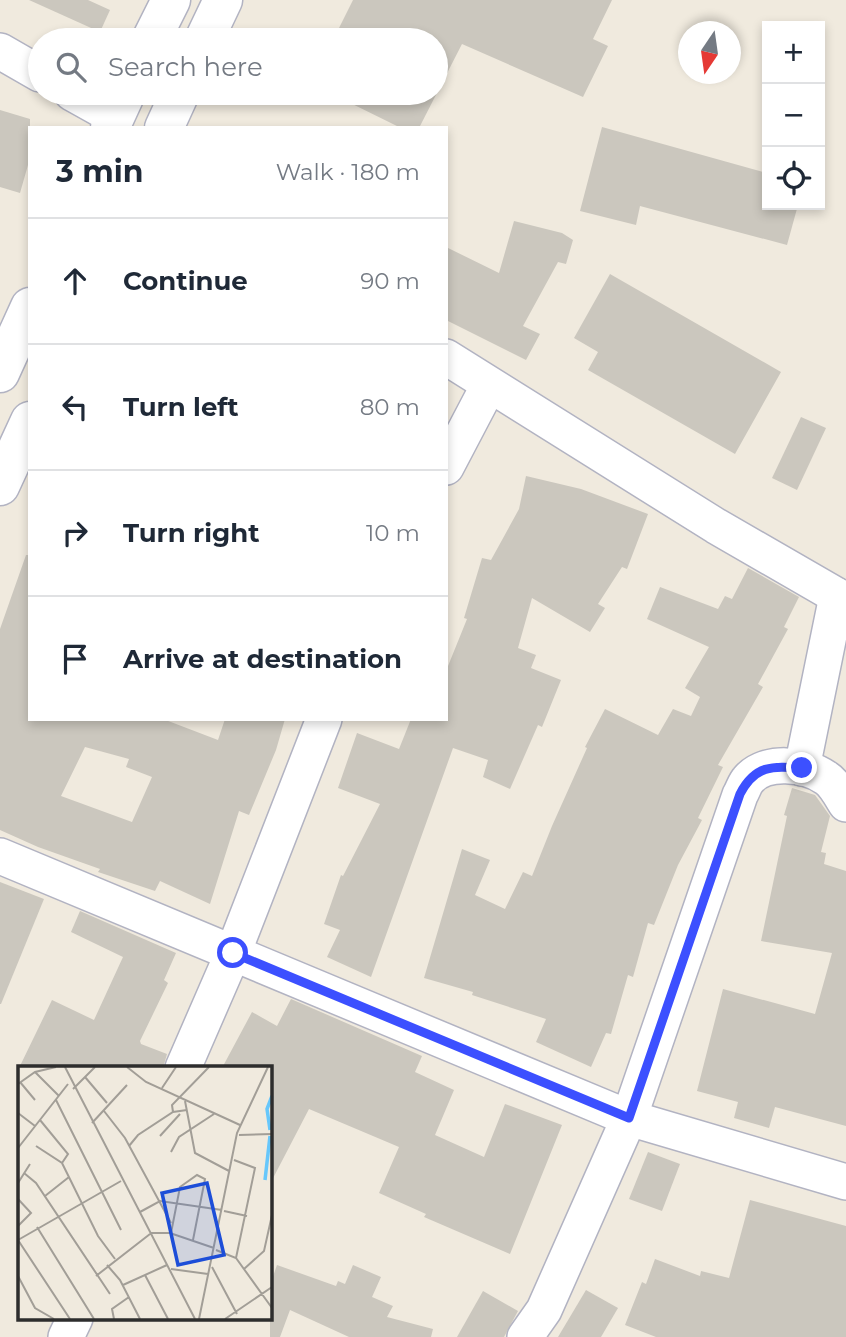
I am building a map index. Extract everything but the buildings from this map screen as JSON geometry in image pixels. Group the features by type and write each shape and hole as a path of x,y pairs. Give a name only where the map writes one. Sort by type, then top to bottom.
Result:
{"main road":[{"path":"157,28 171,0"},
{"path":"210,28 223,0"},
{"path":"165,126 175,105"},
{"path":"0,373 28,311"},
{"path":"0,486 28,425"}],"street":[{"path":"0,51 28,67"},
{"path":"99,105 117,113"},
{"path":"448,358 716,526 842,598 802,768"},
{"path":"448,463 489,385"},
{"path":"184,1066 233,953 323,721"},
{"path":"525,1337 544,1310 629,1118 740,794 748,780 761,770 780,766 802,768 828,778 846,804"},
{"path":"0,856 629,1118 846,1182"},
{"path":"66,1337 74,1320"}],"route":[{"path":"233,953 629,1118 740,794 748,780 761,770 780,766 802,768"}]}
